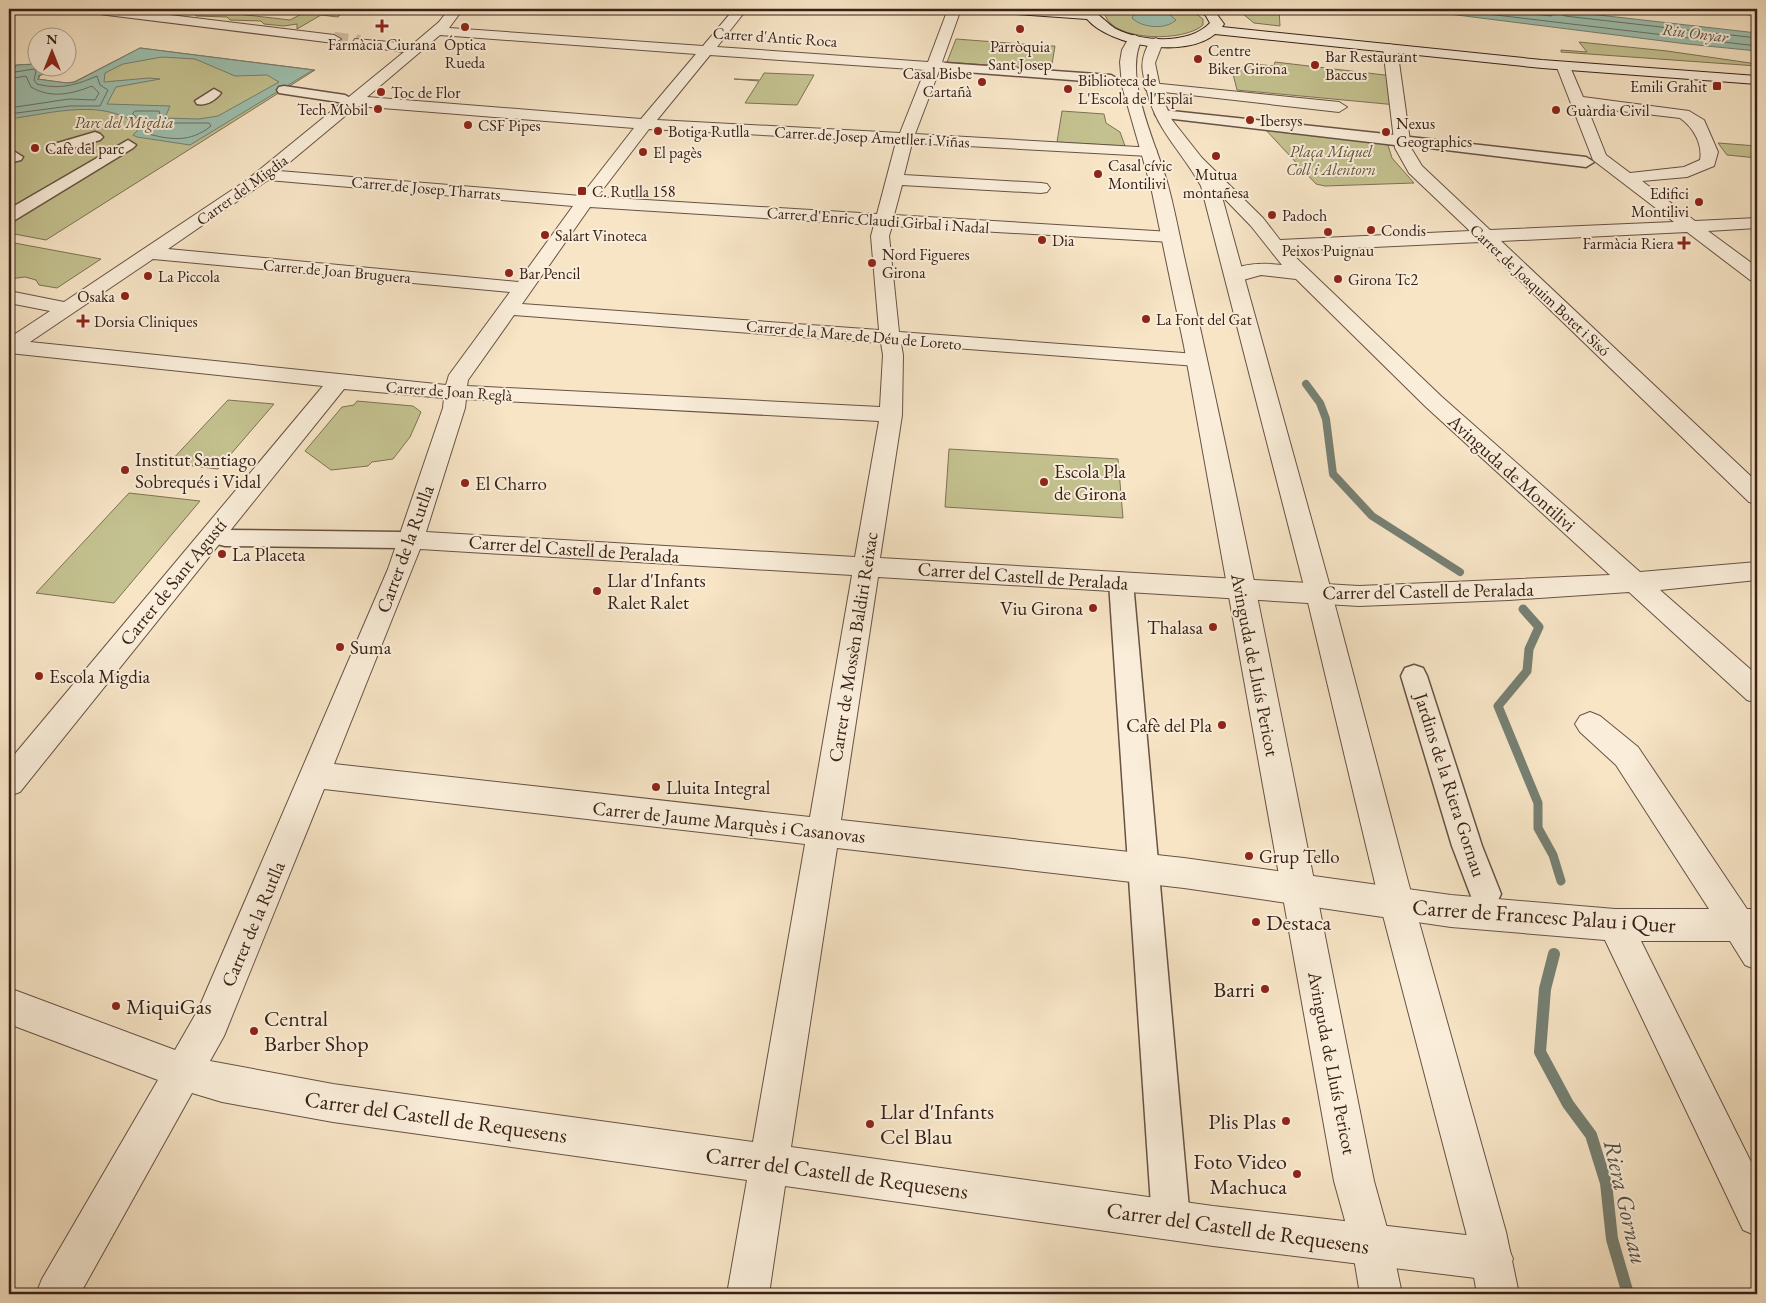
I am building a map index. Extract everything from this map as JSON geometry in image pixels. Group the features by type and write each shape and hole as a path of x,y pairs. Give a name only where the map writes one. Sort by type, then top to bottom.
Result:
{"street":[{"path":"91,9 334,39"},
{"name":"Carrer del Migdia","path":"9,347 266,175 350,100 417,49 437,31 456,9"},
{"name":"Carrer de la Rutlla","path":"57,1294 211,1023 315,775 406,540 454,408 457,380 645,124 741,9"},
{"name":"Carrer de Mossèn Baldiri Reixac","path":"748,1294 891,414 893,355 880,236 905,138 939,66 955,9"},
{"path":"1003,9 1093,12 1102,28 1135,39 1156,42 1197,38 1214,30 1563,65 1756,81"},
{"path":"1205,9 1216,18 1217,24 1214,30"},
{"path":"1736,9 1757,11"},
{"name":"Carrer d'Antic Roca","path":"437,31 1111,79"},
{"name":"Avinguda de Lluís Pericot","path":"1135,39 1129,50 1127,69 1129,86 1149,151 1171,237 1197,360 1354,1181 1372,1246 1381,1294"},
{"path":"360,42 417,49"},
{"path":"1156,42 1148,63 1151,87 1162,114 1178,141 1257,222 1275,246 1757,223"},
{"name":"Carrer de Joaquim Botet i Sisó","path":"1390,48 1404,152 1423,178 1757,496"},
{"path":"1563,65 1599,157 1757,276"},
{"path":"1151,87 1339,107"},
{"path":"284,90 350,100"},
{"name":"Carrer de Josep Ametller i Viñas","path":"350,100 645,124 1149,151"},
{"path":"1576,101 1667,110 1684,114 1698,123 1710,152 1708,163 1687,172 1626,178"},
{"path":"1162,114 1586,162"},
{"path":"56,148 95,137"},
{"path":"9,216 128,145"},
{"path":"1196,161 1210,186 1236,276 1495,1277"},
{"name":"Carrer de Josep Tharrats","path":"266,175 586,202"},
{"path":"895,180 1041,188"},
{"name":"Carrer d'Enric Claudi Girbal i Nadal","path":"586,202 1171,237"},
{"name":"Avinguda de Montilivi","path":"1275,246 1302,275 1434,402 1757,692"},
{"name":"Carrer de Joan Bruguera","path":"150,253 524,288"},
{"path":"1236,276 1258,269 1276,269 1302,275"},
{"path":"9,297 66,308"},
{"name":"Carrer de la Mare de Déu de Loreto","path":"510,309 1197,360"},
{"name":"Carrer de Joan Reglà","path":"9,347 456,393 891,414"},
{"name":"Carrer de Sant Agustí","path":"9,783 338,382"},
{"name":"Carrer del Castell de Peralada","path":"225,538 406,540 1359,596 1452,594 1636,583 1757,571"},
{"path":"1121,582 1171,1220"},
{"name":"Jardins de la Riera Gornau","path":"1414,676 1467,846 1485,894"},
{"name":"Carrer de Francesc Palau i Quer","path":"1590,724 1627,756 1751,935"},
{"name":"Carrer de Jaume Marquès i Casanovas","path":"315,775 1144,869 1348,898"},
{"name":"Carrer de Francesc Palau i Quer","path":"1348,898 1489,915 1751,935"},
{"path":"1615,925 1757,1216"},
{"name":"Carrer del Castell de Requesens","path":"9,1006 184,1072 222,1084 333,1103 1171,1220 1372,1246 1495,1277"}],"green space":[{"path":"156,9 194,9 290,20 311,9 345,10 338,17 321,15 297,29 297,24 284,26 264,24 261,21 230,20 227,17 196,16 194,13 180,15 157,12"},
{"path":"1109,9 1190,9 1203,19 1203,25 1194,31 1181,34 1166,36 1135,35 1111,24 1105,15"},
{"path":"1237,9 1279,9 1280,26 1254,23"},
{"path":"956,39 1055,46 1051,70 947,62"},
{"path":"1579,42 1667,51 1757,64 1757,66 1561,52 1561,50 1587,52"},
{"name":"Parc del Migdia","path":"140,48 315,70 46,240 9,233 9,69 16,65 28,64 28,78 66,83 74,82"},
{"path":"1275,62 1393,76 1397,105 1237,90 1232,70 1253,64 1274,66"},
{"path":"764,73 814,75 797,105 745,103 759,81 734,79 760,80"},
{"path":"1062,111 1104,114 1106,123 1120,132 1125,146 1057,142"},
{"name":"Plaça Miquel Coll i Alentorn","path":"1264,128 1387,142 1392,158 1414,183 1325,186 1316,184"},
{"path":"1718,143 1757,146 1757,158 1727,155"},
{"path":"9,242 101,259 57,288 39,285 36,280 25,277 9,279"},
{"path":"228,400 274,404 218,469 169,463"},
{"path":"357,401 413,406 421,412 410,437 393,459 372,462 368,466 331,470 305,451 342,407 354,405"},
{"path":"949,449 1118,459 1123,518 945,507"},
{"path":"129,493 200,501 114,603 36,593"}],"water":[{"name":"Riu Onyar","path":"1409,9 1546,9 1757,33 1757,51 1687,44"},
{"path":"1146,10 1168,13 1176,20 1166,25 1148,26 1132,18 1135,13"},
{"path":"140,48 313,70 190,145 137,137 133,135 140,128 127,118 111,112 95,110 59,111 9,119 9,69 18,65 28,64 28,78 67,83 75,82","holes":["162,57 195,59 235,76 267,75 279,82 218,116 199,119 165,118 170,106 107,104 116,87 160,79 149,78 104,82 105,73 123,64"]}],"waterway":[{"name":"Riera Gornau","path":"1306,384 1320,403 1326,419 1333,474 1372,516 1460,572"},
{"name":"Riera Gornau","path":"1523,609 1539,627 1529,649 1527,671 1498,706 1538,803 1538,828 1553,855 1561,881"},
{"name":"Riera Gornau","path":"1554,954 1545,989 1540,1052 1568,1104 1591,1135 1606,1183 1612,1239 1628,1294"}],"tunnel":[{"path":"334,39 360,42"}],"place":[{"name":"Farmàcia Ciurana","path":"382,26"},
{"name":"Óptica Rueda","path":"465,27"},
{"name":"Parròquia Sant Josep","path":"1020,29"},
{"name":"Centre Biker Girona","path":"1198,59"},
{"name":"Bar Restaurant Baccus","path":"1315,65"},
{"name":"Casal Bisbe Cartañà","path":"982,82"},
{"name":"Emili Grahit","path":"1717,86"},
{"name":"Biblioteca de L'Escola de l'Esplai","path":"1068,89"},
{"name":"Toc de Flor","path":"381,92"},
{"name":"Tech Mòbil","path":"378,109"},
{"name":"Guàrdia Civil","path":"1556,110"},
{"name":"Ibersys","path":"1250,120"},
{"name":"CSF Pipes","path":"468,125"},
{"name":"Botiga Rutlla","path":"658,131"},
{"name":"Nexus Geographics","path":"1386,132"},
{"name":"Cafè del parc","path":"35,148"},
{"name":"El pagès","path":"643,152"},
{"name":"Mutua montañesa","path":"1216,156"},
{"name":"Casal cívic Montilivi","path":"1098,174"},
{"name":"C. Rutlla 158","path":"582,191"},
{"name":"Edifici Montilivi","path":"1699,202"},
{"name":"Padoch","path":"1272,215"},
{"name":"Condis","path":"1371,230"},
{"name":"Peixos Puignau","path":"1328,232"},
{"name":"Salart Vinoteca","path":"545,235"},
{"name":"Dia","path":"1042,240"},
{"name":"Farmàcia Riera","path":"1684,243"},
{"name":"Nord Figueres Girona","path":"872,263"},
{"name":"Bar Pencil","path":"509,273"},
{"name":"La Piccola","path":"148,276"},
{"name":"Girona Tc2","path":"1338,279"},
{"name":"Osaka","path":"125,296"},
{"name":"La Font del Gat","path":"1146,319"},
{"name":"Dorsia Cliniques","path":"83,321"},
{"name":"Institut Santiago Sobrequés i Vidal","path":"125,470"},
{"name":"Escola Pla de Girona","path":"1044,482"},
{"name":"El Charro","path":"465,483"},
{"name":"La Placeta","path":"222,554"},
{"name":"Llar d'Infants Ralet Ralet","path":"597,591"},
{"name":"Viu Girona","path":"1093,608"},
{"name":"Thalasa","path":"1213,627"},
{"name":"Suma","path":"340,647"},
{"name":"Escola Migdia","path":"39,676"},
{"name":"Cafè del Pla","path":"1222,725"},
{"name":"Lluita Integral","path":"656,787"},
{"name":"Grup Tello","path":"1249,856"},
{"name":"Destaca","path":"1256,922"},
{"name":"Barri","path":"1265,989"},
{"name":"MiquiGas","path":"116,1006"},
{"name":"Central Barber Shop","path":"254,1031"},
{"name":"Plis Plas","path":"1286,1121"},
{"name":"Llar d'Infants Cel Blau","path":"870,1124"},
{"name":"Foto Video Machuca","path":"1297,1174"}]}
